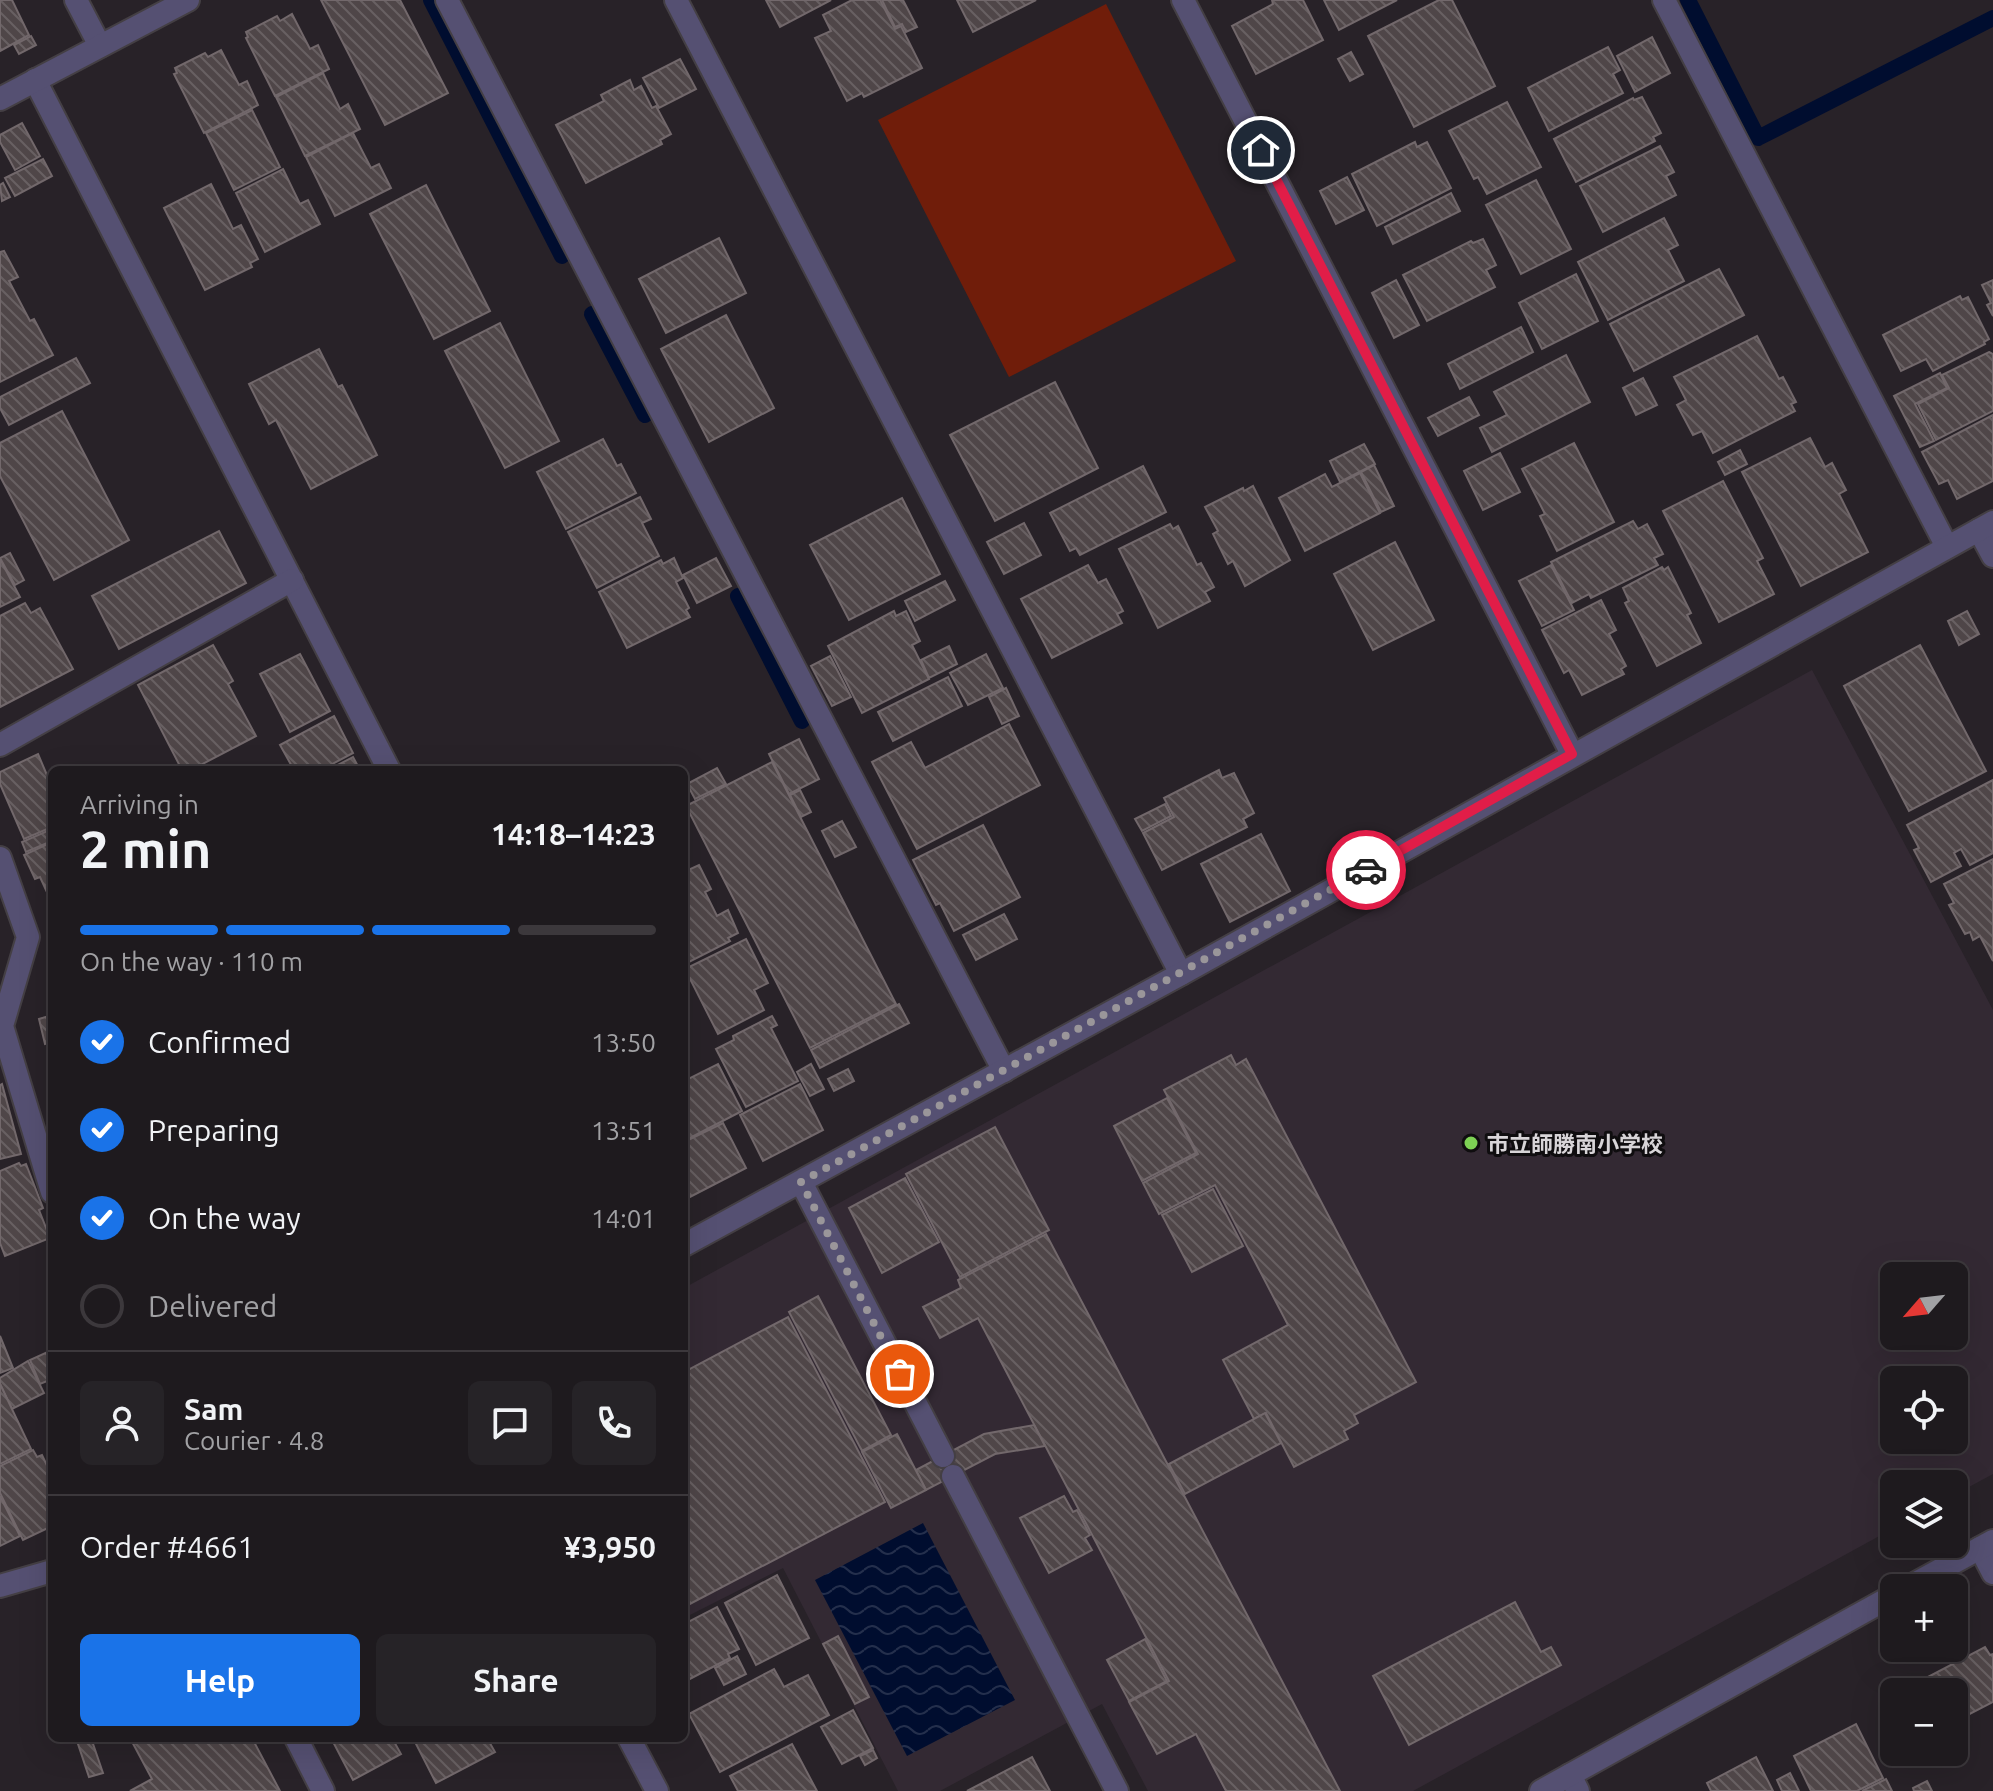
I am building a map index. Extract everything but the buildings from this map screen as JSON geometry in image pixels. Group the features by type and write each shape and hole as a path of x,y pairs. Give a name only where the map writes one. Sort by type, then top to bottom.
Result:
{"street":[{"path":"76,0 100,46"},
{"path":"0,99 188,0"},
{"path":"447,0 1004,1071"},
{"path":"676,0 1181,974"},
{"path":"1183,0 1572,754"},
{"path":"1664,0 1947,547"},
{"path":"35,80 387,766"},
{"path":"688,1243 1181,974 1986,526 1993,556"},
{"path":"0,745 292,580"},
{"path":"0,858 28,937 2,1026 48,1179"},
{"path":"801,1182 1117,1791"},
{"path":"1932,1574 1986,1544 1993,1573"},
{"path":"0,1586 48,1572"},
{"path":"1541,1791 1574,1783 1880,1603"},
{"path":"298,1742 323,1791"},
{"path":"631,1742 657,1791"}],"shaded area":[{"path":"1106,4 1236,261 1009,377 878,120"},
{"name":"市立師勝南小学校","path":"1812,670 1993,1010 1993,1474 1968,1487 1968,1470 1880,1470 1880,1536 1413,1791 1148,1791 1102,1704 940,1791 898,1791 783,1568 688,1616 688,1286"}],"water":[{"path":"923,1523 1015,1700 907,1756 815,1580"}],"waterway":[{"path":"431,0 562,256"},
{"path":"1688,0 1758,138 1993,18"},
{"path":"592,314 645,415"},
{"path":"738,596 802,721"}],"way so far":[{"path":"900,1374 801,1182 1366,870"}],"place":[{"name":"市立師勝南小学校","path":"1471,1143"}],"route":[{"path":"1261,150 1572,754 1366,870"}]}
